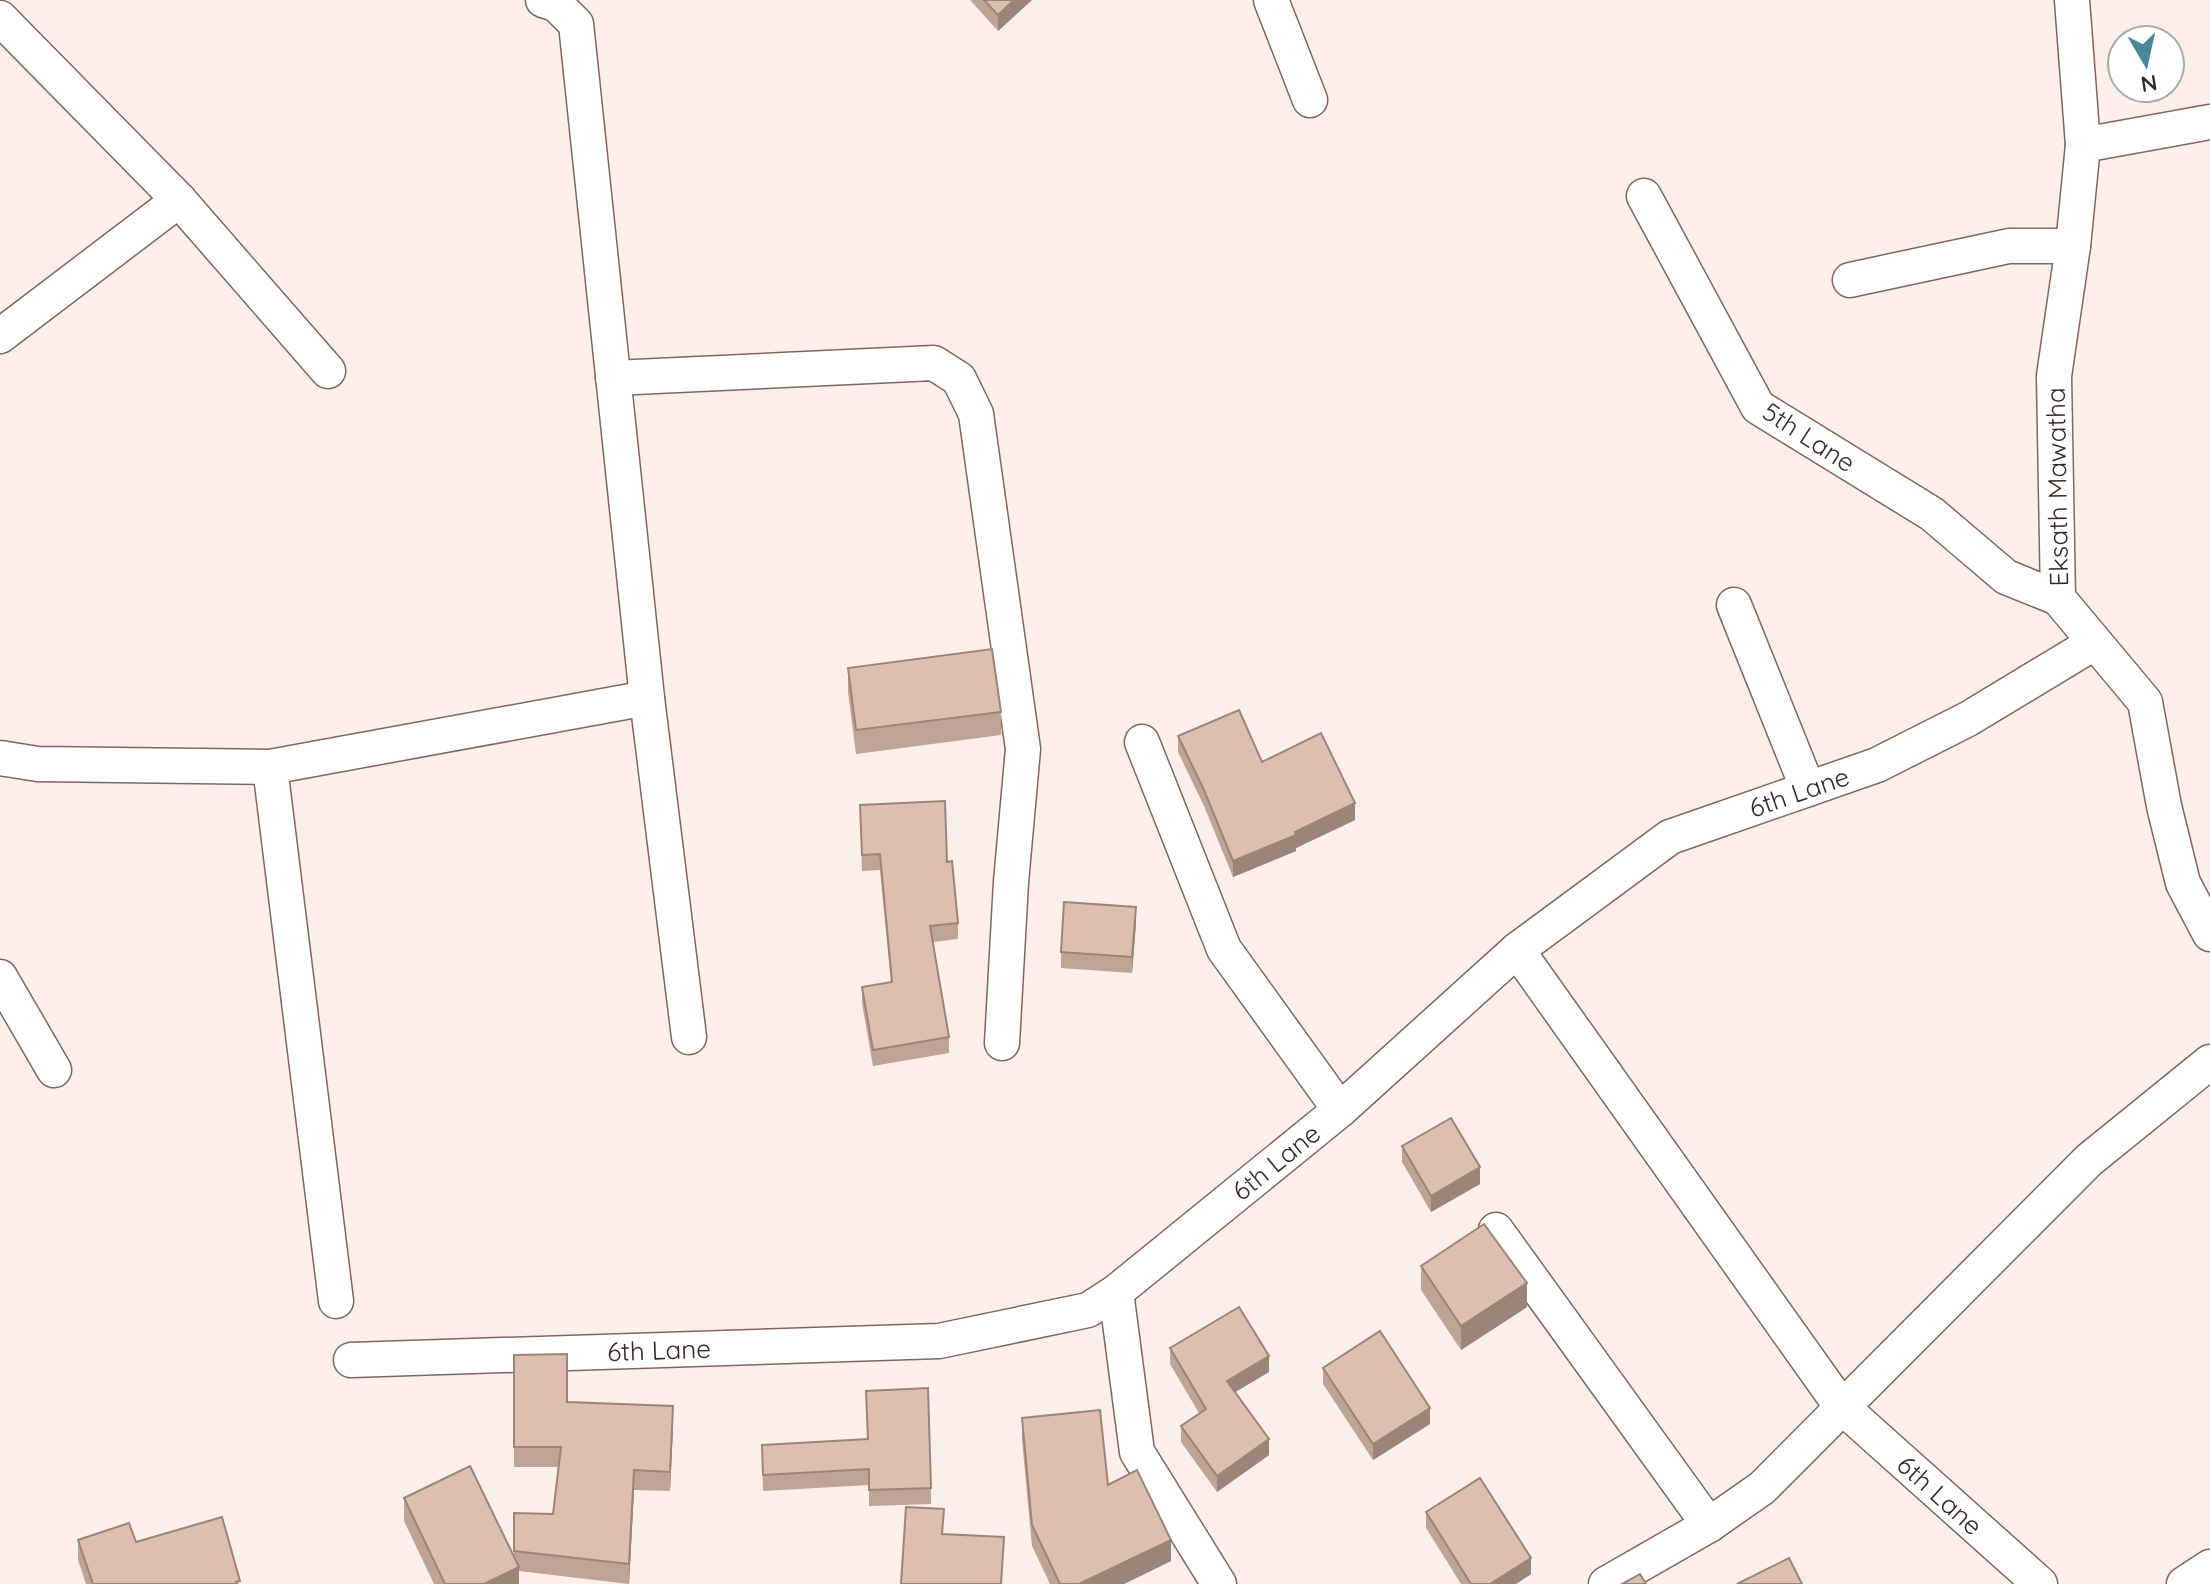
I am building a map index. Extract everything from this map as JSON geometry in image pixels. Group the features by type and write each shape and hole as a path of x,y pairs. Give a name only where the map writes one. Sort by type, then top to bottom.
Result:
{"street":[{"path":"543,0 556,4 576,24 647,698 689,1037"},
{"path":"1271,0 1310,100"},
{"name":"Eksath Mawatha","path":"2072,0 2083,145 2073,246 2054,376 2058,598 2145,702 2164,806 2183,883 2210,934"},
{"path":"0,18 179,200 328,371"},
{"path":"2083,145 2210,122"},
{"name":"5th Lane","path":"1644,196 1758,407 1932,514 2006,577 2058,598"},
{"path":"0,336 179,200"},
{"path":"1850,280 2009,246 2073,246"},
{"path":"613,378 934,363 959,379 976,414 1023,749 1011,882 1002,1043"},
{"path":"1734,605 1808,789"},
{"name":"6th Lane","path":"351,1360 939,1341 1088,1310 1116,1292 1340,1110 1517,950 1670,837 1877,765 1968,719 2094,643"},
{"path":"0,758 38,764 270,767 647,698"},
{"path":"1142,742 1224,949 1340,1110"},
{"path":"270,767 336,1301"},
{"name":"6th Lane","path":"1517,950 1841,1406 2040,1584"},
{"path":"0,977 54,1070"},
{"path":"1606,1584 1709,1525 1762,1488 2089,1160 2210,1062"},
{"path":"1496,1230 1709,1525"},
{"path":"1116,1292 1137,1452 1219,1584"},
{"path":"2184,1584 2210,1567"}],"building":[{"path":"984,0 1014,0 998,15"},
{"path":"992,649 1001,712 856,730 848,668"},
{"path":"1239,710 1262,762 1321,733 1355,803 1295,832 1296,835 1233,861 1178,736"},
{"path":"945,801 947,862 952,861 958,923 930,926 949,1037 873,1050 862,987 892,982 880,854 862,855 860,805"},
{"path":"1064,902 1136,907 1132,957 1061,952"},
{"path":"1451,1118 1480,1167 1431,1196 1402,1146"},
{"path":"1484,1224 1527,1283 1461,1326 1421,1266"},
{"path":"1239,1307 1269,1356 1227,1381 1269,1439 1217,1476 1181,1426 1206,1409 1170,1348"},
{"path":"1380,1331 1430,1408 1373,1444 1323,1368"},
{"path":"567,1354 567,1402 673,1406 670,1472 634,1470 629,1564 514,1551 514,1513 553,1514 561,1447 514,1447 514,1355"},
{"path":"928,1388 931,1488 869,1490 869,1469 763,1475 762,1445 868,1439 866,1391"},
{"path":"1100,1410 1108,1485 1137,1470 1171,1540 1079,1584 1060,1584 1032,1525 1022,1418"},
{"path":"470,1466 519,1567 484,1584 445,1584 404,1498"},
{"path":"1480,1478 1531,1558 1490,1584 1471,1584 1426,1512"},
{"path":"906,1507 944,1509 942,1534 1004,1537 1001,1584 901,1584"},
{"path":"222,1517 240,1581 237,1584 93,1584 78,1540 129,1523 136,1542"},
{"path":"1789,1558 1802,1584 1737,1584"},
{"path":"1640,1574 1646,1584 1622,1584"}]}
